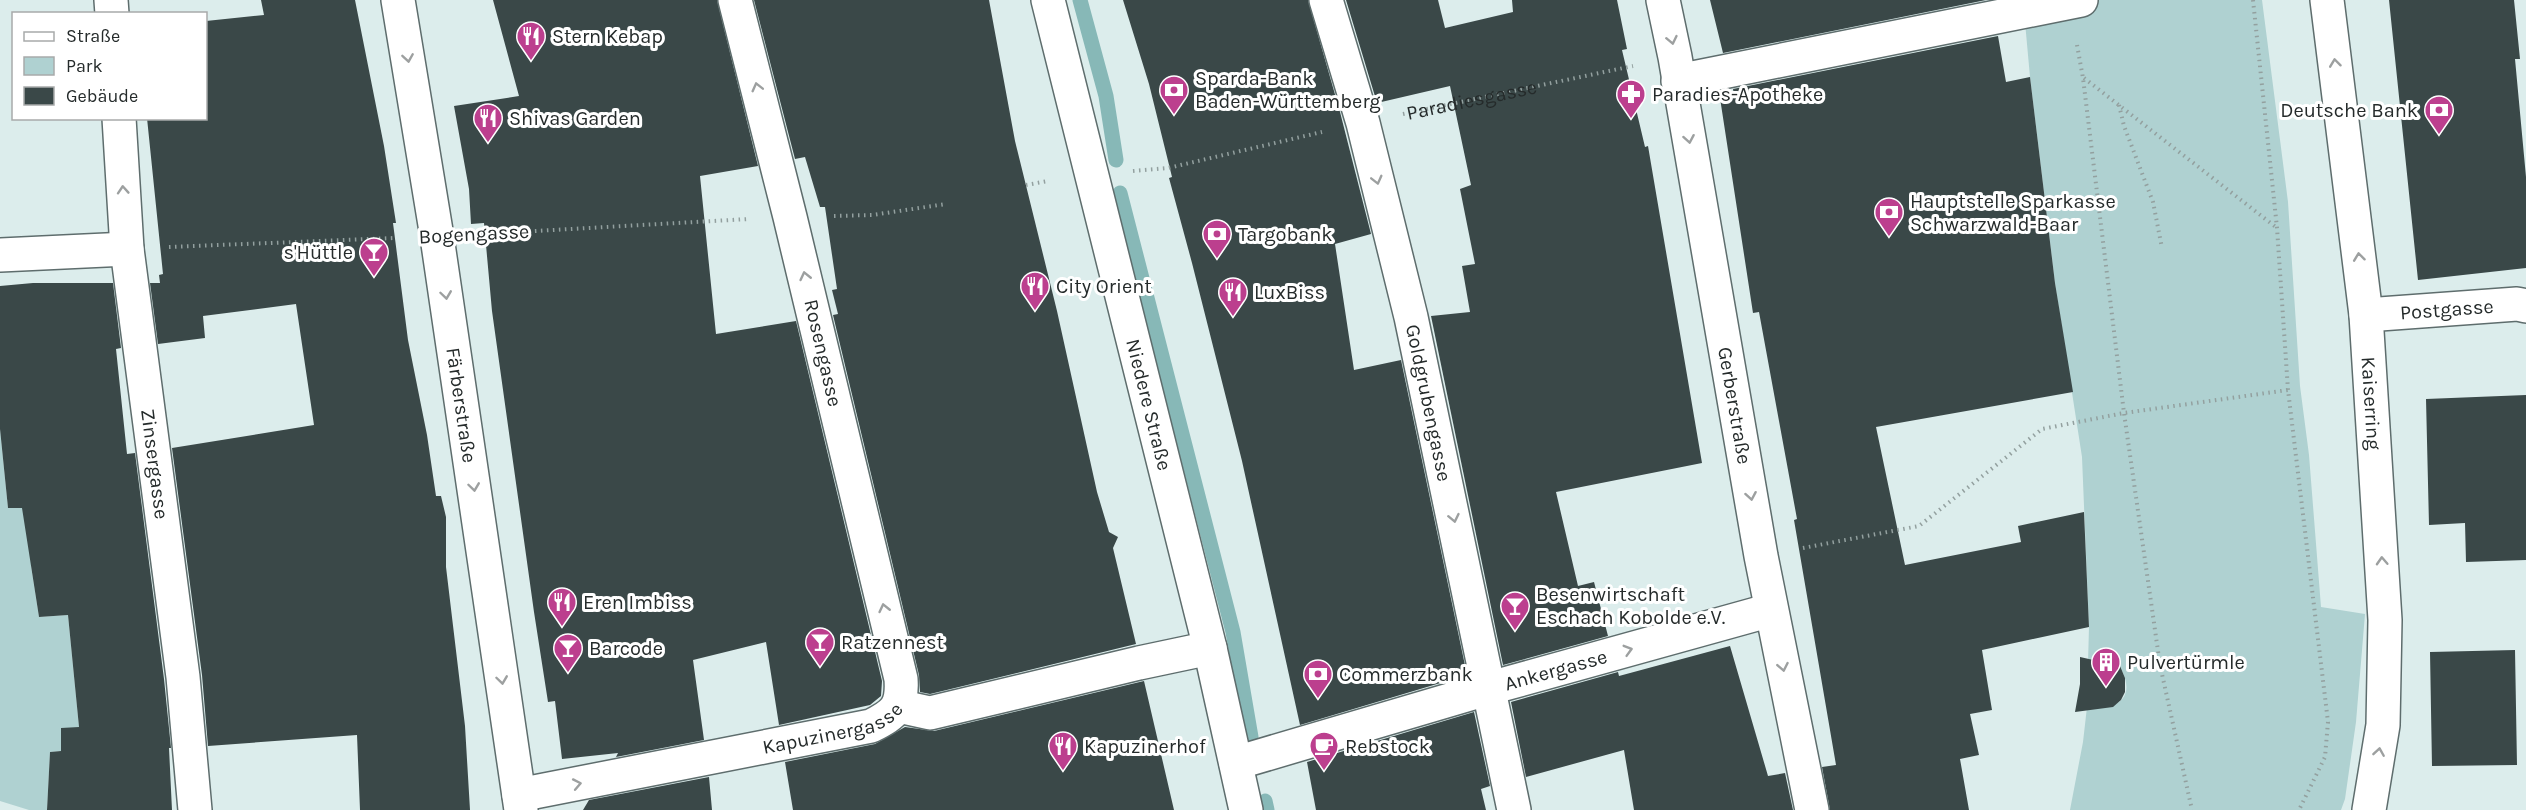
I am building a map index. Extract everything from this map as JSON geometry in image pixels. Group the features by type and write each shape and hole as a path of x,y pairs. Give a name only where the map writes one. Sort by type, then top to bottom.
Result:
{"street":[{"name":"Färberstraße","path":"398,0 437,237 520,802"},
{"name":"Rosengasse","path":"735,0 790,217 901,679 902,694 898,706"},
{"name":"Niedere Straße","path":"1048,0 1210,648 1246,810"},
{"name":"Goldgrubengasse","path":"1326,0 1363,123 1411,317 1514,810"},
{"name":"Gerberstraße","path":"1663,0 1771,610 1812,810"},
{"name":"Kaiserring","path":"2327,0 2366,315 2385,620 2383,725 2369,810"},
{"path":"1677,69 2075,1"},
{"name":"Zinsergasse","path":"119,120 127,249 183,677 195,810"},
{"path":"0,255 127,249"},
{"name":"Postgasse","path":"2366,315 2517,304 2526,306"},
{"name":"Ankergasse","path":"1236,763 1490,688 1771,610"},
{"name":"Kapuzinergasse","path":"520,802 871,726 890,717 898,706 930,713 1210,648"}],"path":[{"path":"2253,0 2277,228 2288,390 2328,722 2325,757 2299,810"},
{"path":"2075,1 2124,413 2160,665 2192,810"},
{"name":"Paradiesgasse","path":"1092,173 1168,168 1363,123 1677,69"},
{"path":"2083,78 2277,228"},
{"path":"2119,104 2124,126 2153,202 2162,248"},
{"name":"Bogengasse","path":"127,249 437,237 790,217 872,216 946,204"},
{"path":"1834,542 1918,526 2042,429 2124,413 2288,390"}],"green space":[{"path":"2023,0 2262,0 2288,202 2300,386 2309,455 2321,607 2365,614 2356,722 2345,799 2341,810 2070,810 2087,707 2105,707 2119,702 2124,697 2126,682 2122,671 2088,663 2089,627 2082,457 2055,283"},
{"path":"0,429 8,508 39,507 31,566 39,617 68,615 79,727 61,751 50,752 47,810 29,810 0,801"}],"building":[{"path":"261,0 355,0 384,146 396,223 393,223 408,340 427,435 436,496 441,496 446,517 446,567 465,726 470,810 360,810 357,735 208,746 202,675 172,448 314,425 296,304 203,316 205,338 158,344 150,283 160,283 159,275 163,274 147,120 207,120 207,21 264,15"},
{"path":"493,0 717,0 758,166 700,176 716,334 796,321 882,681 881,696 870,705 779,725 766,642 693,660 704,740 616,757 618,753 562,759 555,701 548,702 534,612 492,311 484,223 471,224 469,189 454,106 519,96"},
{"path":"754,0 989,0 1015,141 1057,311 1097,492 1109,532 1118,537 1113,548 1136,644 930,694 920,692 919,675 833,315 838,314 832,290 837,289 825,207 820,207 805,157 795,159"},
{"path":"1123,0 1308,0 1371,234 1335,244 1354,370 1401,360 1467,675 1300,725 1242,461 1169,178 1172,177 1149,84"},
{"path":"1346,0 1438,0 1445,28 1513,12 1512,0 1617,0 1627,49 1622,50 1645,147 1648,146 1702,463 1556,492 1578,586 1594,582 1608,636 1503,665 1431,316 1470,312 1462,266 1475,264 1460,189 1471,185 1450,86 1377,103"},
{"path":"1710,0 1986,0 1723,53"},
{"path":"2389,0 2514,0 2520,59 2515,59 2526,177 2526,268 2418,280"},
{"path":"1998,36 2006,82 2030,77 2055,283 2073,392 1876,427 1905,565 2021,542 2018,526 2084,512 2089,627 1982,650 1992,710 1970,714 1979,755 1960,759 1969,810 1830,810 1822,767 1836,765 1794,520 1797,519 1759,312 1753,313 1720,98 1734,95 1733,89"},
{"path":"33,283 113,283 121,348 116,349 127,454 135,453 164,679 171,748 169,748 172,810 47,810 50,752 61,751 61,728 79,727 68,615 39,617 22,508 8,508 0,429 0,286"},
{"path":"2526,395 2526,560 2466,562 2465,523 2429,525 2426,399"},
{"path":"1730,646 1768,776 1785,773 1793,810 1634,810 1624,750 1526,777 1511,702 1618,672 1619,676"},
{"path":"2515,650 2517,765 2432,766 2430,652"},
{"name":"Pulvertürmle","path":"2080,657 2120,666 2125,678 2125,692 2121,700 2113,707 2075,712 2080,684"},
{"path":"1144,681 1174,810 793,810 785,762 875,744 905,727 934,731"},
{"path":"1474,712 1490,786 1481,789 1486,810 1316,810 1307,762"},
{"path":"709,777 712,810 583,810 589,800"}],"waterway":[{"path":"1080,0 1106,96 1116,160"},
{"path":"1120,193 1233,632 1251,737"},
{"path":"1265,801 1267,810"}],"place":[{"name":"Stern Kebap","path":"531,62"},
{"name":"Sparda-Bank Baden-Württemberg","path":"1174,116"},
{"name":"Paradies-Apotheke","path":"1631,120"},
{"name":"Deutsche Bank","path":"2439,136"},
{"name":"Shivas Garden","path":"488,144"},
{"name":"Hauptstelle Sparkasse Schwarzwald-Baar","path":"1889,238"},
{"name":"Targobank","path":"1217,260"},
{"name":"s'Hüttle","path":"374,278"},
{"name":"City Orient","path":"1035,312"},
{"name":"LuxBiss","path":"1233,318"},
{"name":"Eren Imbiss","path":"562,628"},
{"name":"Besenwirtschaft Eschach Kobolde e.V.","path":"1515,632"},
{"name":"Ratzennest","path":"820,668"},
{"name":"Barcode","path":"568,674"},
{"name":"Pulvertürmle","path":"2106,688"},
{"name":"Commerzbank","path":"1318,700"},
{"name":"Kapuzinerhof","path":"1063,772"},
{"name":"Rebstock","path":"1324,772"}]}
